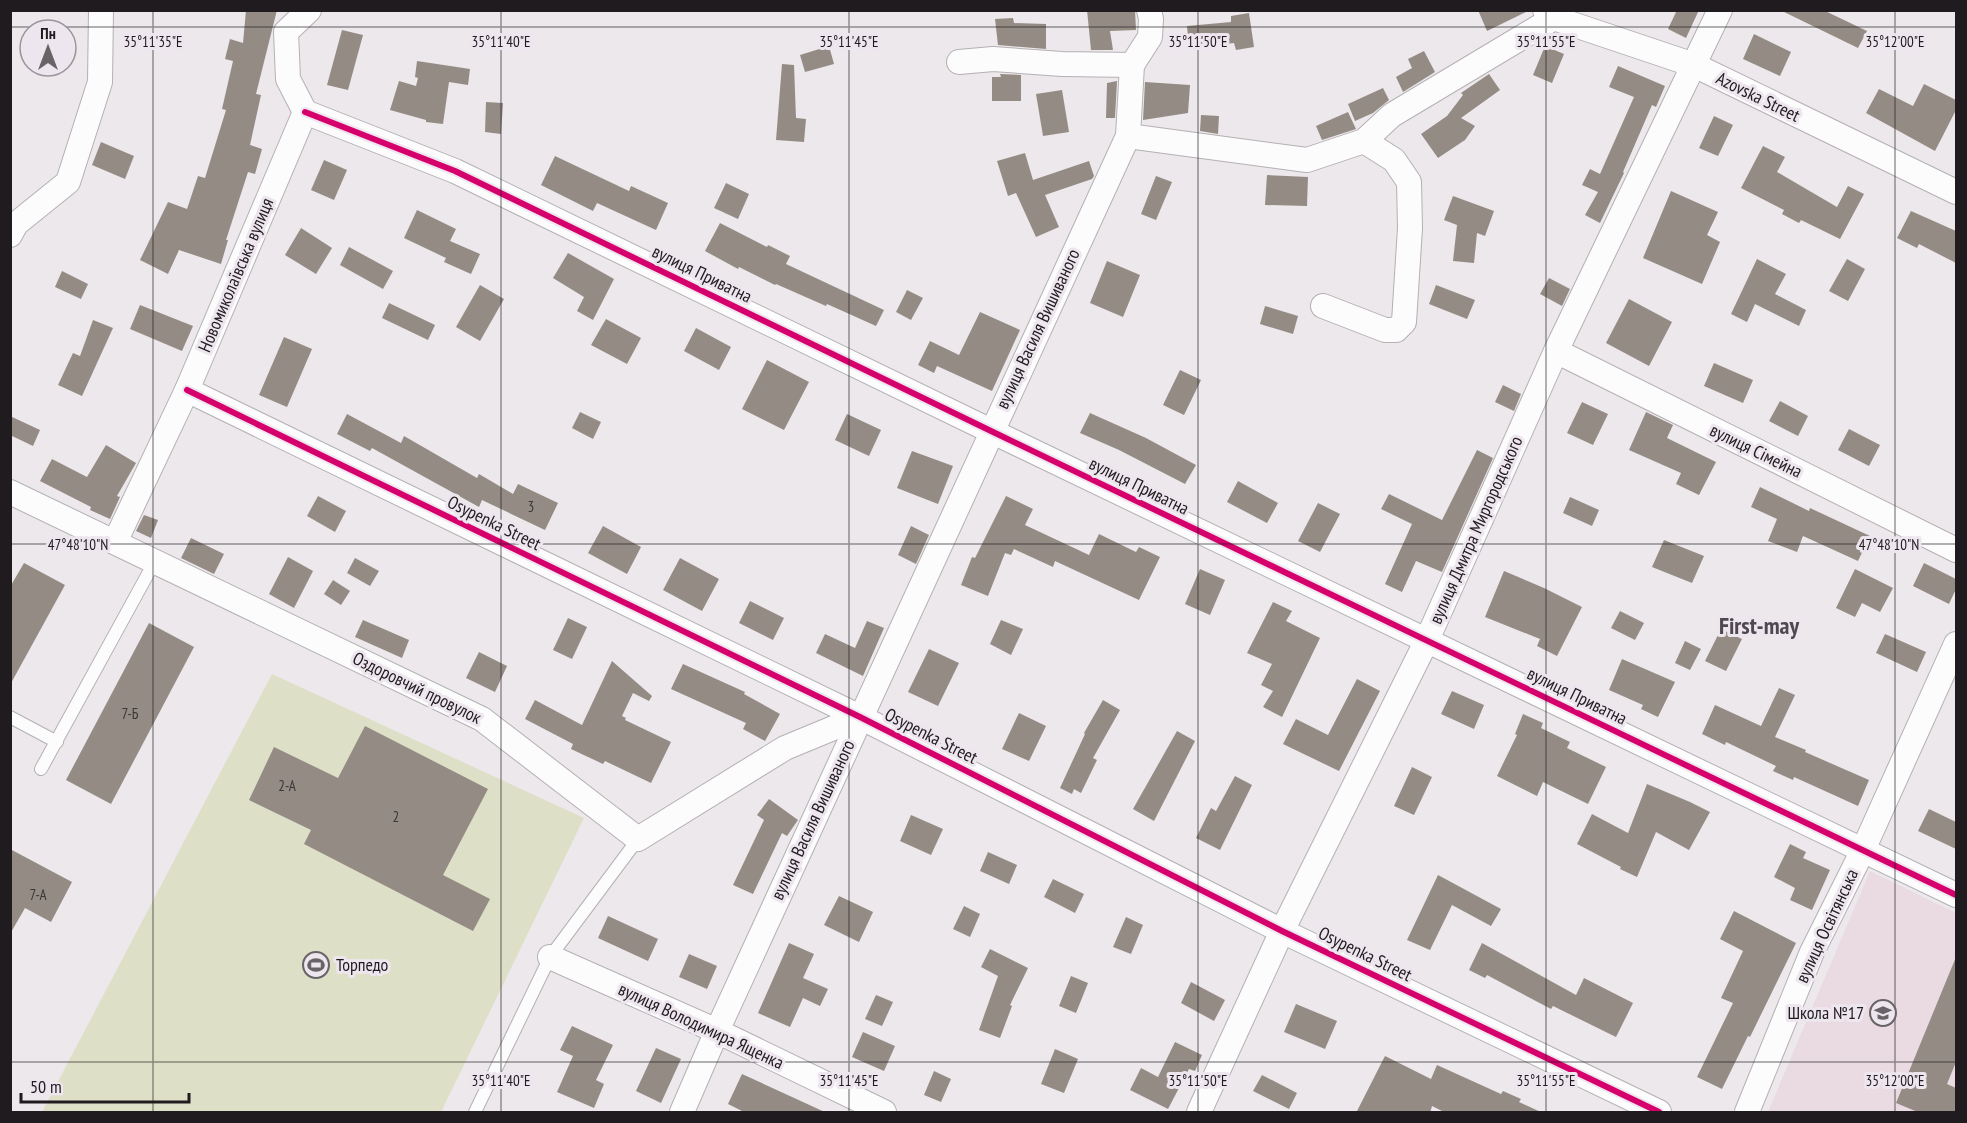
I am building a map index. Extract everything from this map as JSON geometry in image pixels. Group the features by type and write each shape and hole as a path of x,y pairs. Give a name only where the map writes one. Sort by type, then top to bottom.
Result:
{"street":[{"path":"12,227 68,182 100,82 101,10"},
{"path":"305,112 288,79 286,32 309,10"},
{"path":"1149,10 1150,38 1132,65 1128,136 1307,160 1364,141 1392,115 1550,14"},
{"name":"вулиця Дмитра Миргородського","path":"1199,1113 1282,931 1427,640 1556,351 1720,10"},
{"name":"Azovska Street","path":"1550,14 1694,65 1956,192"},
{"path":"958,62 993,59 1062,64 1132,65"},
{"name":"Новомиколаївська вулиця","path":"115,542 187,390 305,112"},
{"name":"вулиця Приватна","path":"305,112 455,171 1956,895"},
{"name":"вулиця Василя Вишиваного","path":"682,1113 860,717 1128,136"},
{"path":"1323,306 1385,330 1396,330 1404,322 1410,228 1409,182 1394,160 1364,141"},
{"name":"вулиця Сімейна","path":"1556,351 1956,550"},
{"name":"Osypenka Street","path":"187,390 860,717 1282,931 1659,1113"},
{"name":"Оздоровчий провулок","path":"10,492 482,719 638,839"},
{"name":"вулиця Освітянська","path":"1747,1113 1812,952 1863,850 1956,644"},
{"path":"638,839 785,748 860,717"},
{"name":"вулиця Володимира Ященка","path":"550,957 717,1031 884,1113"}],"lane":[{"path":"41,769 155,561"},
{"path":"10,717 57,742"},
{"path":"475,1113 550,957 638,839"}],"shaded area":[{"name":"Школа №17","path":"1870,871 1956,913 1956,1112 1768,1112"}],"green space":[{"name":"Торпедо","path":"272,674 584,818 441,1112 42,1112"}],"building":[{"path":"246,10 277,10 256,94 261,95 250,145 262,149 255,174 248,172 226,240 228,240 221,264 179,250 168,274 140,260 168,202 187,209 198,176 205,178 226,110 222,109 233,61 225,59 230,39 243,43"},
{"path":"1087,10 1135,10 1136,30 1110,31 1113,50 1091,50"},
{"path":"1478,10 1530,10 1487,31"},
{"path":"1677,10 1699,10 1686,38 1668,29"},
{"path":"1780,10 1823,10 1867,31 1858,48"},
{"path":"1249,13 1254,47 1236,50 1234,43 1189,48 1187,26 1231,22 1231,16"},
{"path":"1013,18 1014,23 1046,24 1046,49 998,45 995,19"},
{"path":"342,30 363,35 348,90 327,85"},
{"path":"1754,34 1791,52 1780,76 1743,59"},
{"path":"829,46 834,64 805,72 800,55"},
{"path":"1545,46 1564,54 1552,83 1533,75"},
{"path":"1424,51 1435,72 1403,92 1396,77 1412,68 1408,59"},
{"path":"417,61 470,69 468,85 449,82 443,124 426,122 426,120 390,110 399,81 416,86"},
{"path":"782,64 794,65 796,118 806,119 804,142 776,140"},
{"path":"1618,66 1665,86 1656,107 1652,105 1600,223 1585,215 1598,192 1582,185 1590,169 1600,174 1634,97 1609,87"},
{"path":"1000,74 1021,75 1021,101 992,101 992,77 1001,77"},
{"path":"1489,74 1500,90 1461,118 1475,126 1465,140 1438,158 1421,134 1447,116 1463,95 1461,93"},
{"path":"1117,81 1115,118 1106,118 1107,83"},
{"path":"1145,82 1190,85 1188,113 1143,120"},
{"path":"1924,84 1956,100 1956,110 1935,151 1866,113 1879,89 1913,106"},
{"path":"1383,88 1389,100 1373,113 1355,121 1348,104"},
{"path":"1062,90 1069,132 1043,136 1036,94"},
{"path":"486,102 503,103 501,134 485,132"},
{"path":"1348,112 1356,129 1322,140 1316,126"},
{"path":"1201,115 1219,116 1218,134 1200,131"},
{"path":"1714,116 1733,125 1718,156 1699,148"},
{"path":"101,142 134,156 125,179 92,165"},
{"path":"1763,146 1785,157 1777,172 1837,207 1848,186 1864,194 1840,239 1801,220 1799,223 1782,214 1784,210 1741,188"},
{"path":"1025,153 1033,180 1089,161 1094,176 1092,179 1045,195 1059,227 1036,237 1016,193 1008,196 997,161"},
{"path":"555,156 629,191 631,186 668,203 656,230 597,203 593,211 541,185"},
{"path":"324,160 347,170 334,200 311,190"},
{"path":"1267,175 1308,177 1307,206 1265,205"},
{"path":"1156,176 1172,182 1156,220 1141,214"},
{"path":"726,183 749,194 738,219 714,208"},
{"path":"1671,191 1718,212 1707,235 1720,242 1702,284 1643,258"},
{"path":"1453,196 1494,211 1485,236 1477,233 1474,263 1453,261 1457,225 1444,220"},
{"path":"417,210 456,229 450,241 480,254 471,274 444,262 446,258 404,238"},
{"path":"1911,211 1956,231 1956,263 1919,244 1917,248 1897,238"},
{"path":"720,223 790,256 786,264 884,310 876,326 827,304 826,306 775,285 739,267 738,269 705,251"},
{"path":"301,228 332,248 316,274 285,255"},
{"path":"349,247 393,271 383,289 340,265"},
{"path":"568,253 614,279 593,320 577,311 584,297 553,278"},
{"path":"1757,259 1786,274 1775,294 1806,310 1799,326 1755,304 1747,322 1731,314"},
{"path":"1847,259 1865,269 1848,301 1829,291"},
{"path":"1107,261 1140,275 1123,317 1090,303"},
{"path":"62,271 88,284 81,299 55,287"},
{"path":"1549,278 1570,289 1562,306 1540,294"},
{"path":"480,285 504,299 480,341 456,327"},
{"path":"1436,285 1475,300 1467,319 1429,304"},
{"path":"907,290 923,298 911,320 896,312"},
{"path":"1629,299 1672,322 1649,366 1606,343"},
{"path":"389,303 435,325 428,340 382,318"},
{"path":"140,305 193,326 182,351 130,329"},
{"path":"1265,306 1298,316 1293,334 1260,324"},
{"path":"980,312 1020,330 992,391 937,366 934,373 918,365 930,341 959,355"},
{"path":"606,319 641,338 627,364 591,345"},
{"path":"93,320 113,328 82,396 58,385 73,353 80,356"},
{"path":"696,328 731,347 719,370 684,351"},
{"path":"284,337 312,349 287,407 259,395"},
{"path":"767,360 809,382 784,430 742,409"},
{"path":"1714,363 1753,380 1743,403 1704,386"},
{"path":"1180,370 1201,380 1184,415 1163,405"},
{"path":"1503,385 1521,394 1514,411 1495,402"},
{"path":"1780,401 1808,416 1798,436 1769,421"},
{"path":"1582,402 1608,414 1593,445 1567,433"},
{"path":"580,412 601,422 593,439 572,428"},
{"path":"1646,412 1673,425 1667,438 1716,462 1699,495 1676,484 1681,473 1629,450"},
{"path":"1090,413 1146,438 1196,465 1185,484 1080,433"},
{"path":"347,414 401,443 404,436 477,478 479,474 513,494 518,484 558,503 545,530 482,500 479,507 372,448 370,451 337,434"},
{"path":"847,414 881,430 869,456 835,440"},
{"path":"10,416 40,430 33,446 10,435"},
{"path":"1849,429 1880,445 1869,466 1838,450"},
{"path":"106,445 136,463 117,496 120,497 110,519 40,481 52,459 87,477"},
{"path":"1477,450 1493,458 1442,572 1416,561 1402,592 1385,584 1412,524 1381,509 1389,494 1442,520"},
{"path":"912,451 953,466 938,504 897,488"},
{"path":"1238,481 1278,503 1267,523 1227,502"},
{"path":"1760,487 1809,511 1810,508 1870,536 1858,561 1803,536 1797,552 1768,541 1777,519 1751,507"},
{"path":"318,496 346,511 335,532 307,516"},
{"path":"1006,496 1033,509 1025,525 1089,555 1099,534 1136,552 1139,547 1160,557 1139,600 1055,561 1053,567 1014,549 1011,555 1005,553 988,596 961,585 972,557 975,558"},
{"path":"1570,497 1599,510 1592,526 1563,513"},
{"path":"1318,503 1340,514 1320,552 1298,541"},
{"path":"144,515 158,520 151,538 136,531"},
{"path":"603,526 641,547 627,574 588,553"},
{"path":"911,526 929,535 916,564 898,555"},
{"path":"191,538 224,554 214,574 181,558"},
{"path":"1664,540 1704,556 1692,583 1652,567"},
{"path":"288,557 313,571 294,608 269,594"},
{"path":"355,558 379,571 370,586 347,573"},
{"path":"680,558 719,579 702,611 663,590"},
{"path":"24,563 65,585 10,685 10,587"},
{"path":"1924,563 1956,579 1956,589 1949,604 1913,586"},
{"path":"1200,569 1225,580 1210,615 1185,604"},
{"path":"1855,569 1893,588 1880,612 1862,603 1855,617 1836,608"},
{"path":"1504,571 1582,607 1557,656 1537,646 1540,639 1485,617"},
{"path":"333,580 350,591 341,605 324,594"},
{"path":"750,601 784,618 773,640 739,623"},
{"path":"1273,602 1292,611 1286,621 1320,638 1282,717 1263,707 1273,691 1261,685 1272,664 1247,653"},
{"path":"1620,611 1644,623 1635,640 1611,628"},
{"path":"568,618 587,627 572,659 553,650"},
{"path":"363,620 409,640 402,658 355,637"},
{"path":"1001,620 1023,629 1011,655 990,644"},
{"path":"867,621 884,628 863,676 816,653 825,634 855,648"},
{"path":"149,623 194,647 111,804 66,780"},
{"path":"1721,629 1742,639 1726,671 1705,661"},
{"path":"1885,634 1926,652 1917,672 1876,653"},
{"path":"1685,641 1701,649 1690,670 1675,663"},
{"path":"929,649 959,663 938,706 908,692"},
{"path":"479,652 507,666 495,692 466,678"},
{"path":"1622,659 1675,682 1658,717 1641,709 1643,705 1609,690"},
{"path":"612,661 652,696 649,701 633,693 622,716 626,718 625,720 671,742 651,783 605,761 603,764 571,749 573,744 525,719 535,700 582,725"},
{"path":"683,664 745,692 744,694 780,714 765,741 743,729 746,723 671,689"},
{"path":"1357,679 1380,691 1339,771 1283,744 1296,719 1328,735"},
{"path":"1779,688 1795,695 1775,737 1869,780 1858,806 1794,777 1793,780 1773,771 1776,766 1726,742 1725,745 1702,734 1715,705 1761,726"},
{"path":"1452,691 1484,705 1474,729 1441,714"},
{"path":"1103,700 1120,710 1093,758 1097,760 1081,793 1074,789 1072,794 1060,788 1084,733"},
{"path":"1019,713 1046,726 1029,761 1002,749"},
{"path":"1523,714 1543,723 1541,728 1570,742 1567,748 1606,767 1588,804 1543,782 1537,796 1497,776 1517,735 1515,734"},
{"path":"365,726 488,789 443,875 490,899 473,931 304,844 311,830 249,800 274,747 338,778"},
{"path":"1177,731 1195,741 1154,821 1133,809"},
{"path":"1412,767 1432,777 1414,815 1394,806"},
{"path":"1235,776 1252,785 1220,850 1196,838 1211,808 1216,811"},
{"path":"1647,784 1710,812 1689,850 1656,832 1637,877 1577,844 1592,814 1628,833"},
{"path":"769,799 798,820 787,836 782,833 753,894 733,885 764,820 757,815"},
{"path":"1929,809 1956,822 1956,849 1918,831"},
{"path":"911,815 943,829 931,855 900,841"},
{"path":"1790,844 1806,852 1803,858 1830,870 1812,910 1790,900 1795,888 1774,877"},
{"path":"10,849 72,882 51,922 25,908 10,934"},
{"path":"988,852 1017,865 1009,884 980,871"},
{"path":"1438,875 1501,909 1491,926 1452,905 1430,950 1407,940"},
{"path":"1053,879 1084,894 1075,913 1044,897"},
{"path":"839,896 873,912 859,942 824,925"},
{"path":"964,906 980,914 970,937 953,929"},
{"path":"1734,911 1796,943 1722,1089 1697,1077 1733,1003 1721,998 1743,951 1720,939"},
{"path":"608,916 658,939 648,961 598,938"},
{"path":"1126,917 1143,925 1131,954 1113,947"},
{"path":"789,943 814,954 803,978 828,989 820,1006 803,998 790,1027 758,1013"},
{"path":"1482,943 1576,995 1584,978 1633,1003 1616,1037 1553,1006 1551,1009 1487,975 1485,978 1469,970"},
{"path":"990,949 1028,968 1010,1005 1012,1006 1000,1038 979,1030 998,976 981,967"},
{"path":"689,954 717,966 707,989 679,977"},
{"path":"1956,957 1956,1062 1947,1084 1956,1088 1956,1113 1920,1113 1896,1103"},
{"path":"1071,976 1088,983 1076,1013 1059,1006"},
{"path":"1191,982 1225,1000 1214,1021 1181,1003"},
{"path":"876,995 893,1002 882,1026 865,1019"},
{"path":"1296,1004 1337,1021 1325,1049 1284,1032"},
{"path":"572,1026 613,1045 596,1080 604,1084 594,1108 557,1092 573,1056 560,1050"},
{"path":"863,1032 895,1046 884,1071 852,1057"},
{"path":"1175,1042 1202,1055 1195,1071 1189,1069 1168,1109 1130,1090 1141,1068 1158,1077"},
{"path":"656,1048 681,1059 661,1103 636,1091"},
{"path":"1055,1049 1078,1059 1064,1093 1041,1084"},
{"path":"1385,1056 1431,1079 1437,1065 1501,1094 1503,1091 1521,1099 1519,1102 1543,1113 1446,1113 1432,1106 1430,1113 1356,1113"},
{"path":"934,1071 951,1079 941,1102 924,1095"},
{"path":"742,1074 827,1113 746,1113 728,1104"},
{"path":"1262,1075 1297,1093 1289,1109 1253,1091"}],"cycle path":[{"path":"305,112 455,171 1956,895"},
{"path":"187,390 860,717 1282,931 1659,1112"}],"place":[{"name":"Торпедо","path":"316,965"},
{"name":"Школа №17","path":"1883,1013"}],"district":[{"name":"First-may","path":"1759,626"}]}
